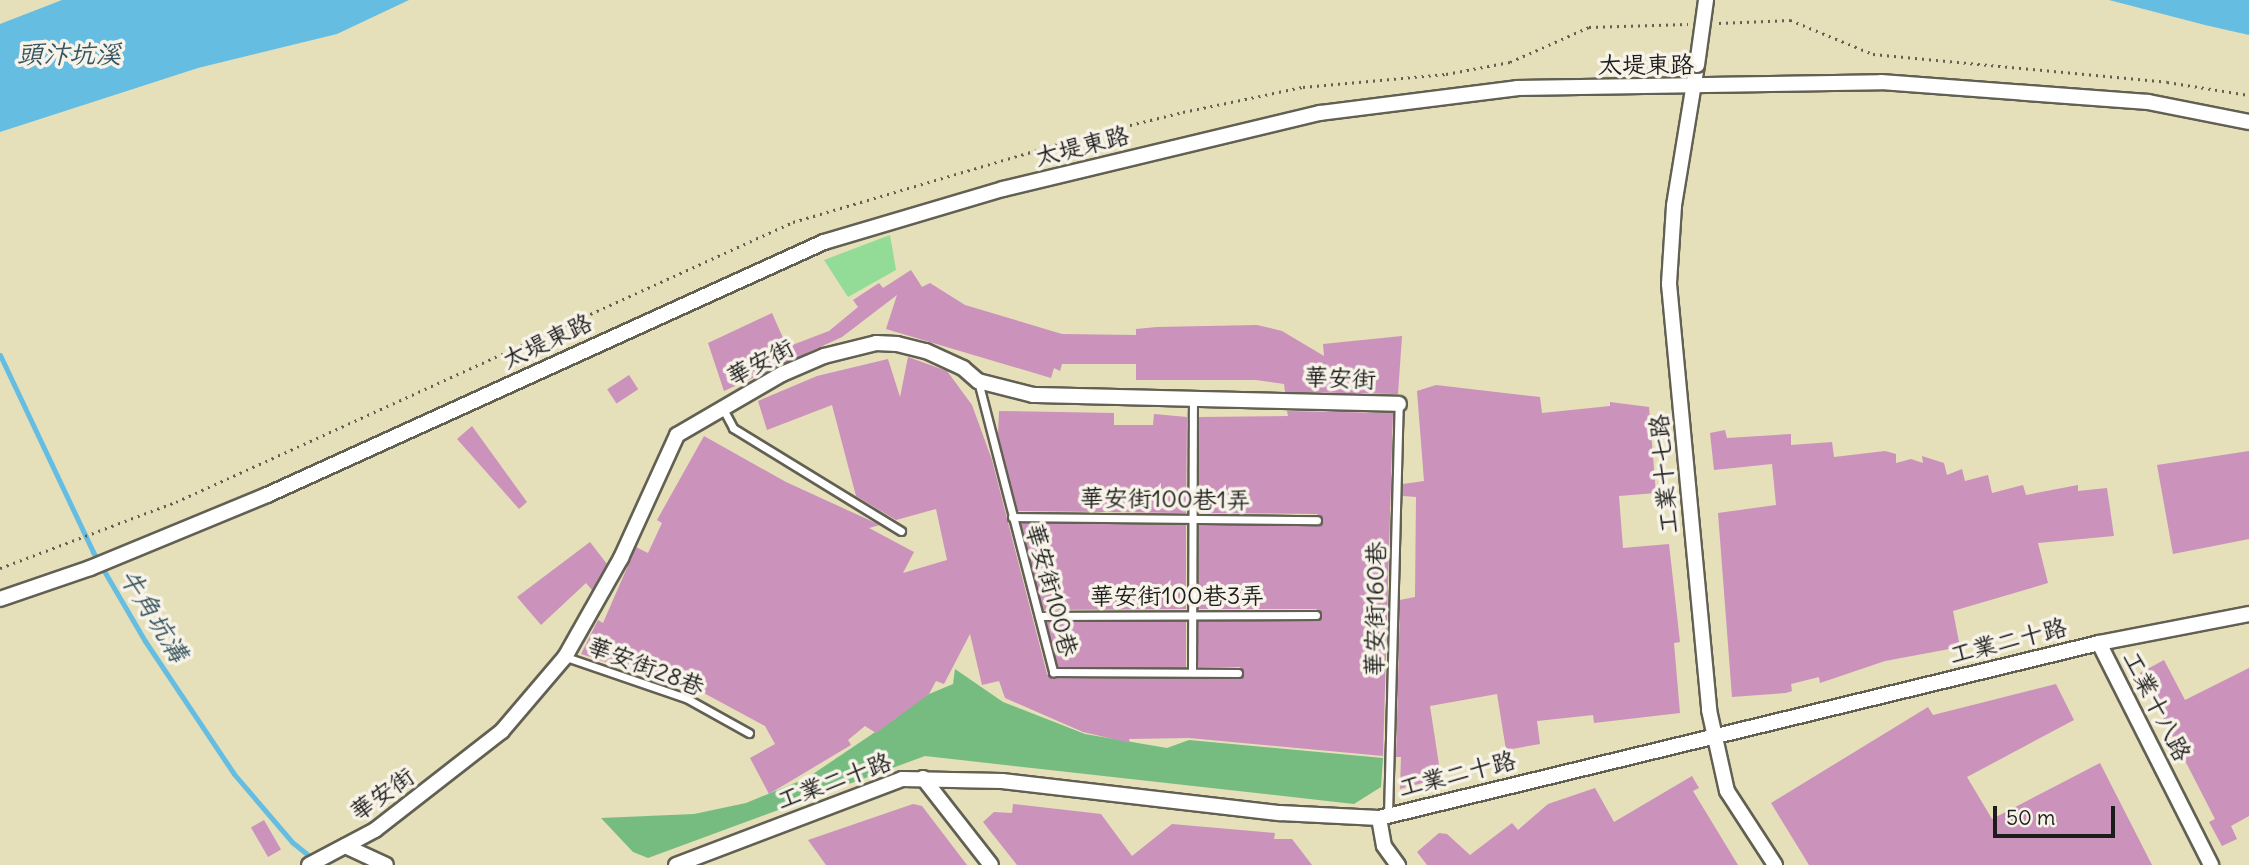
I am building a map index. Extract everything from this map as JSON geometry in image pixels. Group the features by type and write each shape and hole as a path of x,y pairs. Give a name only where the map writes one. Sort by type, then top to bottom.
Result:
{"street":[{"name":"工業十七路","path":"1706,0 1697,65 1690,88 1674,205 1669,284 1712,737 1727,791 1775,865"},
{"name":"太堤東路","path":"0,599 90,568 267,495 824,242 1003,189 1320,113 1517,88 1937,84 2148,102 2249,122"},
{"name":"華安街","path":"309,865 375,830 502,731 565,657 621,558 677,435 721,407 803,365 876,343 926,351 963,368 978,380 1032,395 1399,404"},
{"name":"工業二十路","path":"676,865 902,779 1002,781 1336,818 1384,816 2099,643 2249,614"},
{"name":"工業十八路","path":"2099,643 2211,865"},
{"path":"923,778 991,865"},
{"path":"1384,816 1384,846 1398,865"},
{"path":"338,848 386,865"}],"lane":[{"name":"華安街100巷","path":"978,380 1053,672 1238,673"},
{"path":"1192,672 1193,397"},
{"name":"華安街160巷","path":"1384,816 1399,404"},
{"path":"721,407 733,428 901,531"},
{"name":"華安街100巷1弄","path":"1012,517 1317,520"},
{"name":"華安街100巷3弄","path":"1039,616 1316,615"},
{"name":"華安街28巷","path":"565,657 686,698 749,733"}],"path":[{"path":"1710,23 1790,20 1872,54 2168,82 2249,95"},
{"path":"0,568 176,502 793,222 1089,135 1183,112 1303,87 1446,74 1510,62 1590,27 1696,24"}],"green space":[{"path":"890,235 896,270 848,297 824,260"},
{"path":"955,669 1003,702 1085,734 1167,748 1189,740 1383,758 1381,787 1354,804 925,756 648,858 633,852 601,818 694,814 746,803 807,778 896,718 910,702 953,684"}],"water":[{"name":"頭汴坑溪","path":"62,0 409,0 337,34 198,68 0,132 0,24"},
{"path":"2109,0 2249,0 2249,35 2205,25"}],"building":[{"path":"911,270 922,287 930,283 965,305 1062,334 1136,335 1136,329 1157,327 1257,325 1282,331 1324,356 1323,344 1402,336 1398,394 1285,392 1284,384 1256,380 1136,380 1136,364 1062,364 1060,371 1054,368 1051,378 886,329 897,295 842,337 724,391 708,343 772,313 787,347 829,331 858,307 853,300 879,283 883,288"},
{"path":"908,357 947,371 972,405 992,460 1047,674 1053,678 1239,679 1244,674 1240,667 1198,667 1198,622 1320,620 1322,613 1316,609 1198,609 1199,525 1317,526 1323,521 1317,514 1199,513 1199,417 1288,416 1287,411 1393,413 1383,756 1189,738 1129,739 1130,743 1083,732 1005,698 999,681 982,685 970,634 944,684 936,681 929,694 876,733 865,726 848,740 851,745 769,794 750,758 775,744 765,726 676,678 663,680 581,654 598,620 603,623 636,547 648,553 662,523 657,520 704,436 786,482 880,525 869,528 914,552 903,573 947,560 936,509 896,520 856,496 832,405 767,430 758,401 817,376 888,359 900,397"},
{"path":"629,375 638,389 616,403 607,389"},
{"path":"1436,385 1540,397 1542,413 1610,406 1610,402 1649,407 1656,493 1619,496 1623,548 1669,544 1680,642 1674,643 1680,713 1594,723 1593,715 1537,721 1540,744 1506,750 1497,694 1430,706 1441,778 1400,789 1401,757 1396,757 1400,600 1415,597 1416,497 1403,496 1403,484 1424,481 1417,391"},
{"path":"999,411 1114,413 1114,425 1153,425 1154,414 1187,417 1186,513 1018,511 998,435"},
{"path":"472,426 527,502 519,509 457,439"},
{"path":"1725,430 1727,438 1791,434 1791,445 1832,442 1834,457 1885,451 1896,454 1896,463 1911,459 1923,463 1922,456 1944,463 1947,475 1962,469 1965,481 1988,475 1992,493 2023,485 2026,495 2078,485 2078,491 2107,488 2114,536 2038,543 2048,583 1953,611 1960,647 1885,661 1820,683 1819,677 1791,684 1792,691 1786,693 1732,697 1718,513 1776,505 1772,464 1714,470 1710,433"},
{"path":"2249,451 2249,539 2173,554 2157,465"},
{"path":"1021,523 1186,525 1186,609 1043,610"},
{"path":"590,542 607,564 592,590 586,583 541,625 517,597"},
{"path":"1046,622 1186,622 1186,668 1046,668"},
{"path":"2164,660 2185,700 2249,668 2249,816 2231,826 2237,839 2222,846 2209,822 2215,819 2140,673"},
{"path":"2056,684 2074,720 1967,777 1992,819 2100,763 2152,865 1809,865 1771,803 1928,707 1933,715"},
{"path":"1692,776 1699,788 1693,791 1738,865 1427,865 1417,852 1439,833 1447,834 1470,855 1512,823 1518,830 1548,804 1595,788 1614,822"},
{"path":"913,804 922,806 967,865 826,865 808,840"},
{"path":"1013,804 1101,814 1132,856 1172,824 1275,833 1274,839 1292,839 1312,865 1017,865 983,822 994,812 1012,813"},
{"path":"264,820 281,849 268,857 251,828"}],"waterway":[{"name":"牛角坑溝","path":"0,355 93,552 145,641 234,774 292,842 313,859"}]}
